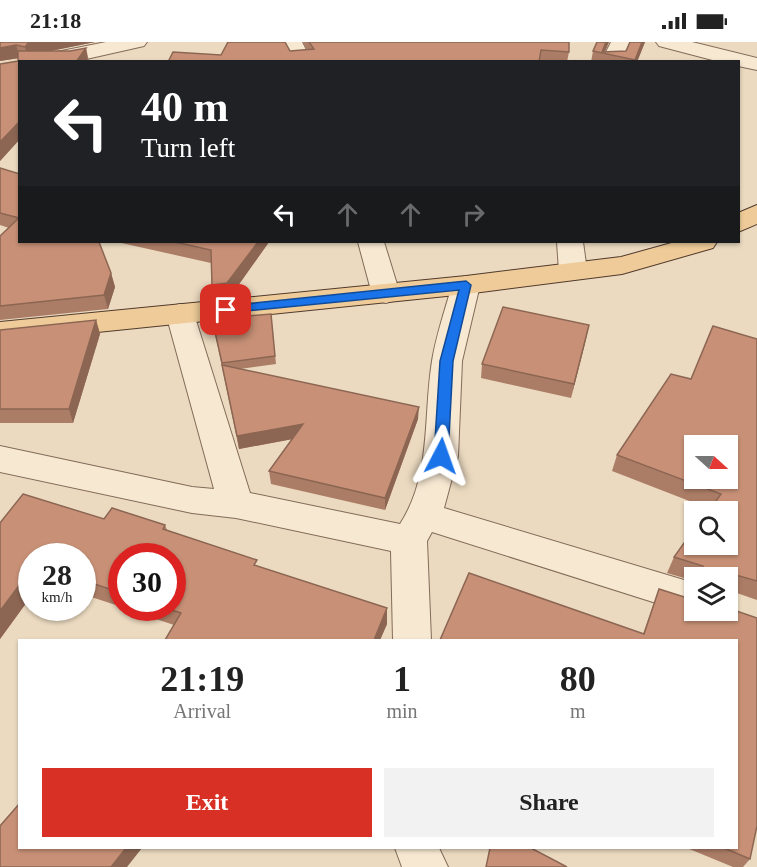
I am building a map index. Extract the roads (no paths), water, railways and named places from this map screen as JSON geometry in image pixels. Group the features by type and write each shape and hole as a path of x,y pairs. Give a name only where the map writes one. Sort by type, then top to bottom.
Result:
{"main road":[{"path":"740,223 757,213"},
{"path":"0,332 466,285 622,265 700,243"}],"street":[{"path":"50,60 137,42"},
{"path":"292,42 301,60"},
{"path":"612,60 621,42"},
{"path":"666,42 757,64"},
{"path":"371,243 386,294"},
{"path":"570,243 573,271"},
{"path":"412,639 416,528 441,456 447,361 466,285"},
{"path":"180,314 236,504"},
{"path":"0,459 192,500 416,528 684,596"},
{"path":"417,849 425,867"}]}
